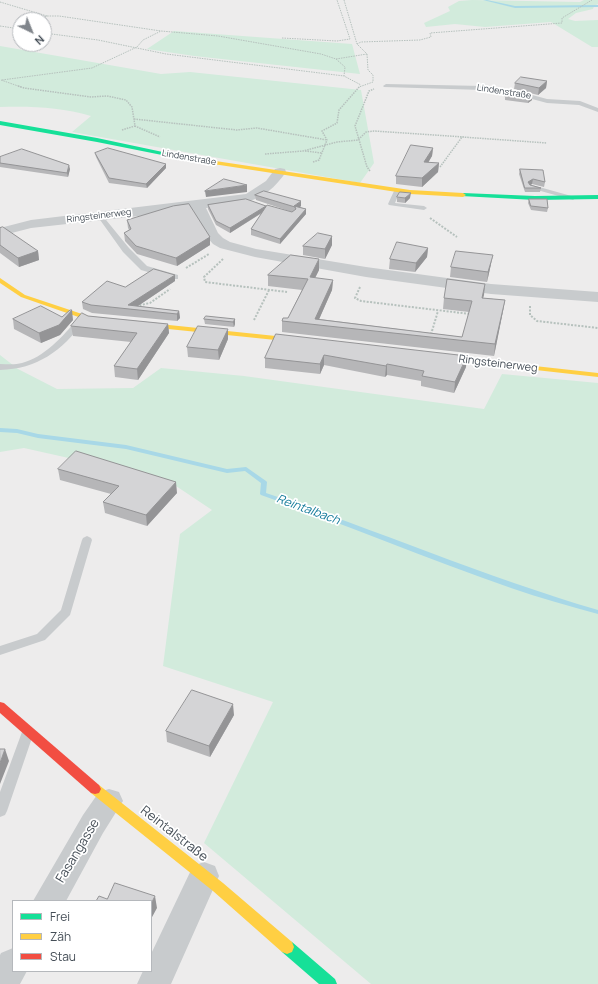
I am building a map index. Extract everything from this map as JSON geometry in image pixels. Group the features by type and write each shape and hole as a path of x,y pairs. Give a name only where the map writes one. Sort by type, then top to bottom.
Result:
{"street":[{"name":"Lindenstraße","path":"3,125 97,140 188,159 380,188 443,195 573,198 598,197"},
{"name":"Ringsteinerweg","path":"0,232 31,224 198,205 248,201 271,184 280,172"},
{"path":"198,205 212,235 218,241 256,253 366,272 491,289 598,297"},
{"path":"0,280 24,296 90,319 318,342"},
{"name":"Ringsteinerweg","path":"426,355 598,375"},
{"name":"Reintalstraße","path":"0,706 109,801 204,876 330,984"},
{"name":"Fasangasse","path":"50,900 93,824 109,801"},
{"path":"154,984 204,876"},
{"path":"2,984 12,966"}],"lane":[{"name":"Lindenstraße","path":"386,86 483,88 547,100 580,103 598,110"},
{"path":"532,187 573,198"},
{"path":"397,190 391,204 423,208"},
{"path":"100,216 126,250 144,268 175,277"},
{"path":"0,367 28,364 35,360 66,336 83,316"},
{"path":"0,651 41,637 66,612 87,540"},
{"path":"0,811 28,731"}],"path":[{"path":"282,38 337,41 350,39 337,0"},
{"path":"280,172 300,168 319,160 327,140 322,131 337,123 338,110 361,85 373,82 373,75 368,70 368,54 357,44 344,0"},
{"path":"357,44 361,42 420,40 431,37 430,33 562,23 562,18 592,0"},
{"path":"0,2 34,12"},
{"path":"52,16 161,31 218,36 321,54 336,59 345,68 344,76"},
{"path":"0,26 12,27"},
{"path":"0,80 92,68 137,47 143,40 161,31"},
{"path":"52,34 98,40 166,54 344,76 361,85"},
{"path":"336,59 368,54"},
{"path":"0,80 24,88 91,97 107,96 126,100 132,107 135,126 163,138"},
{"path":"380,188 367,167 355,126 370,91 386,86"},
{"path":"134,119 237,130 257,128 327,140"},
{"path":"258,155 303,151 358,140 366,132 374,131 464,138 548,142"},
{"path":"440,167 462,137 464,138"},
{"path":"303,151 322,153"},
{"path":"423,208 421,212 457,237"},
{"path":"133,307 150,303 180,283 175,277 190,265 230,246"},
{"path":"230,246 204,277 205,282 287,292"},
{"path":"366,272 355,298 361,301 470,314"},
{"path":"247,335 269,290"},
{"path":"532,292 530,316 537,321 598,328"},
{"path":"426,355 438,311"}],"green space":[{"path":"584,0 598,0 598,4 594,6 593,9 576,13 568,19 575,21 598,20 598,47 592,47 551,22 485,27 455,24 426,27 424,23 450,11 448,7 459,1 580,2"},
{"path":"174,31 352,44 360,74 194,56 147,49"},
{"path":"0,46 12,48 12,52 34,52 161,74 190,72 361,90 374,163 360,183 72,132 91,116 80,113 46,108 0,107"},
{"path":"0,355 18,369 57,389 133,388 161,368 244,376 484,409 502,374 598,383 598,984 371,984 204,843 273,702 163,666 180,534 212,510 167,480 24,448 0,452"}],"building":[{"path":"521,77 547,81 539,88 515,83"},
{"path":"509,92 532,97 529,99 505,96"},
{"path":"411,145 433,148 424,162 439,163 422,178 396,176"},
{"path":"108,148 166,164 146,184 109,178 95,153"},
{"path":"22,149 69,165 67,173 0,163 0,157"},
{"path":"520,169 543,170 545,182 533,179 528,182 530,185 541,188 525,188"},
{"path":"224,179 247,185 205,191"},
{"path":"264,191 301,201 294,206 306,209 280,239 251,229 267,205 292,212 296,209 295,207 255,195"},
{"path":"400,192 411,193 405,198 397,197"},
{"path":"246,199 266,206 230,228 216,221 208,205"},
{"path":"529,199 547,199 548,208 531,206"},
{"path":"189,204 210,237 176,258 136,246 124,233 131,229 127,220 173,206"},
{"path":"3,227 38,251 18,258 0,245 0,228"},
{"path":"318,233 332,236 325,249 303,246"},
{"path":"397,242 428,248 416,263 390,259"},
{"path":"456,251 493,255 488,272 451,267"},
{"path":"291,255 319,259 310,277 333,280 315,319 462,337 472,301 444,298 447,279 485,284 482,298 505,300 495,344 282,321 283,318 288,318 308,279 268,275"},
{"path":"154,269 175,275 128,305 179,311 177,314 91,305 82,302 107,281 125,287"},
{"path":"41,306 62,317 72,310 59,325 39,333 13,319"},
{"path":"82,313 88,316 168,324 137,369 114,366 137,333 71,326"},
{"path":"206,316 235,319 233,322 204,319"},
{"path":"198,326 228,329 218,350 187,347"},
{"path":"276,334 467,356 455,382 422,376 424,371 324,355 320,364 265,358"},
{"path":"76,451 176,482 146,515 103,502 119,486 58,469"},
{"path":"192,690 233,704 209,746 166,731"},
{"path":"0,749 5,749 0,763"},
{"path":"115,883 155,896 152,902 152,900 97,900 99,896 107,899"}],"waterway":[{"path":"484,0 515,7 598,6"},
{"name":"Reintalbach","path":"0,430 17,431 38,436 126,447 227,471 246,469 264,482 263,494 347,523 513,586 598,612"}],"traffic: fast":[{"path":"0,123 97,140 202,161"},
{"path":"463,195 535,198 598,197"},
{"path":"287,947 330,984"}],"traffic: slow":[{"path":"202,161 410,192 463,195"},
{"path":"0,280 23,296 90,319 305,341"},
{"path":"438,357 598,375"},
{"path":"95,789 218,887 287,947"}],"traffic: jam":[{"path":"0,706 95,789"}]}
